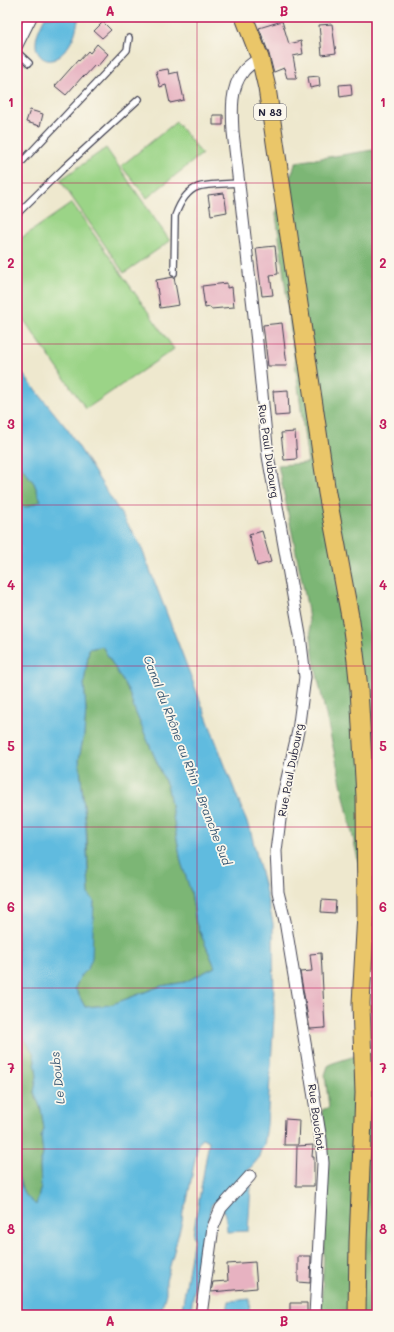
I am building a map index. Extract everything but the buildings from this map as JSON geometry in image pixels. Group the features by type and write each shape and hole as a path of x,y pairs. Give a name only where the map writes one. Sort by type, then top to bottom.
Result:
{"main road":[{"name":"N 83","path":"246,18 260,58 267,88 326,493 351,622 358,682 365,797 366,914 361,1003 364,1093 358,1242 357,1315"}],"street":[{"path":"17,45 31,17"},
{"name":"Rue Paul Dubourg","path":"260,58 243,71 236,84 232,111 232,132 268,456 300,635 304,677 298,731 283,796 276,851 278,892 285,921"},
{"name":"Rue Bouchot","path":"285,921 321,1140 323,1163 315,1315"},
{"path":"201,1315 213,1226 221,1208 250,1176"}],"lane":[{"path":"17,167 128,50 130,38"},
{"path":"17,52 29,63"},
{"path":"17,214 139,98"},
{"path":"174,273 175,216 183,199 198,187 238,183"}],"green space":[{"path":"176,122 202,154 147,198 121,166"},
{"path":"106,148 170,241 124,273 60,180"},
{"path":"373,150 377,155 377,1315 321,1315 328,1163 327,1141 322,1110 329,1107 325,1075 328,1066 333,1063 371,1051 376,941 314,661 307,605 278,465 308,463 276,214 296,162"},
{"path":"72,203 174,349 86,409 17,310 17,241"},
{"path":"17,461 34,483 41,501 27,507 17,506"},
{"path":"102,646 128,690 135,711 168,788 181,862 191,892 196,923 215,967 185,982 161,986 110,1005 85,1007 75,988 81,975 88,968 94,902 89,895 87,833 79,759 84,734 86,710 84,683 89,649"},
{"path":"17,1026 34,1054 37,1076 34,1092 41,1109 44,1129 41,1137 43,1154 40,1166 41,1187 36,1206 24,1194 18,1176"}],"water":[{"path":"45,17 79,17 74,36 69,46 60,55 50,60 42,58 37,52 36,47 36,40 40,26"},
{"path":"17,367 68,430 140,544 251,833 273,923 274,1017 267,1125 264,1146 258,1159 246,1173 251,1187 248,1231 227,1232 225,1215 222,1208 216,1201 211,1205 206,1236 203,1238 190,1315 181,1315 209,1141 202,1138 198,1144 187,1201 183,1211 182,1221 166,1281 166,1293 160,1315 17,1315 17,1165 18,1176 24,1194 36,1205 41,1187 40,1165 43,1154 41,1137 44,1129 41,1109 34,1092 37,1076 34,1054 17,1026 17,506 27,507 41,501 34,483 17,461","holes":["102,646 128,690 135,711 168,788 181,862 191,892 196,923 215,967 185,982 161,986 110,1005 85,1007 75,988 81,975 88,968 92,958 94,901 89,895 86,828 79,759 84,734 86,710 84,683 89,649"]},
{"path":"250,1299 249,1315 226,1315 229,1301"}],"water label":[{"name":"Canal du Rhône au Rhin - Branche Sud","path":"188,760"},
{"name":"Le Doubs","path":"57,1078"}]}
